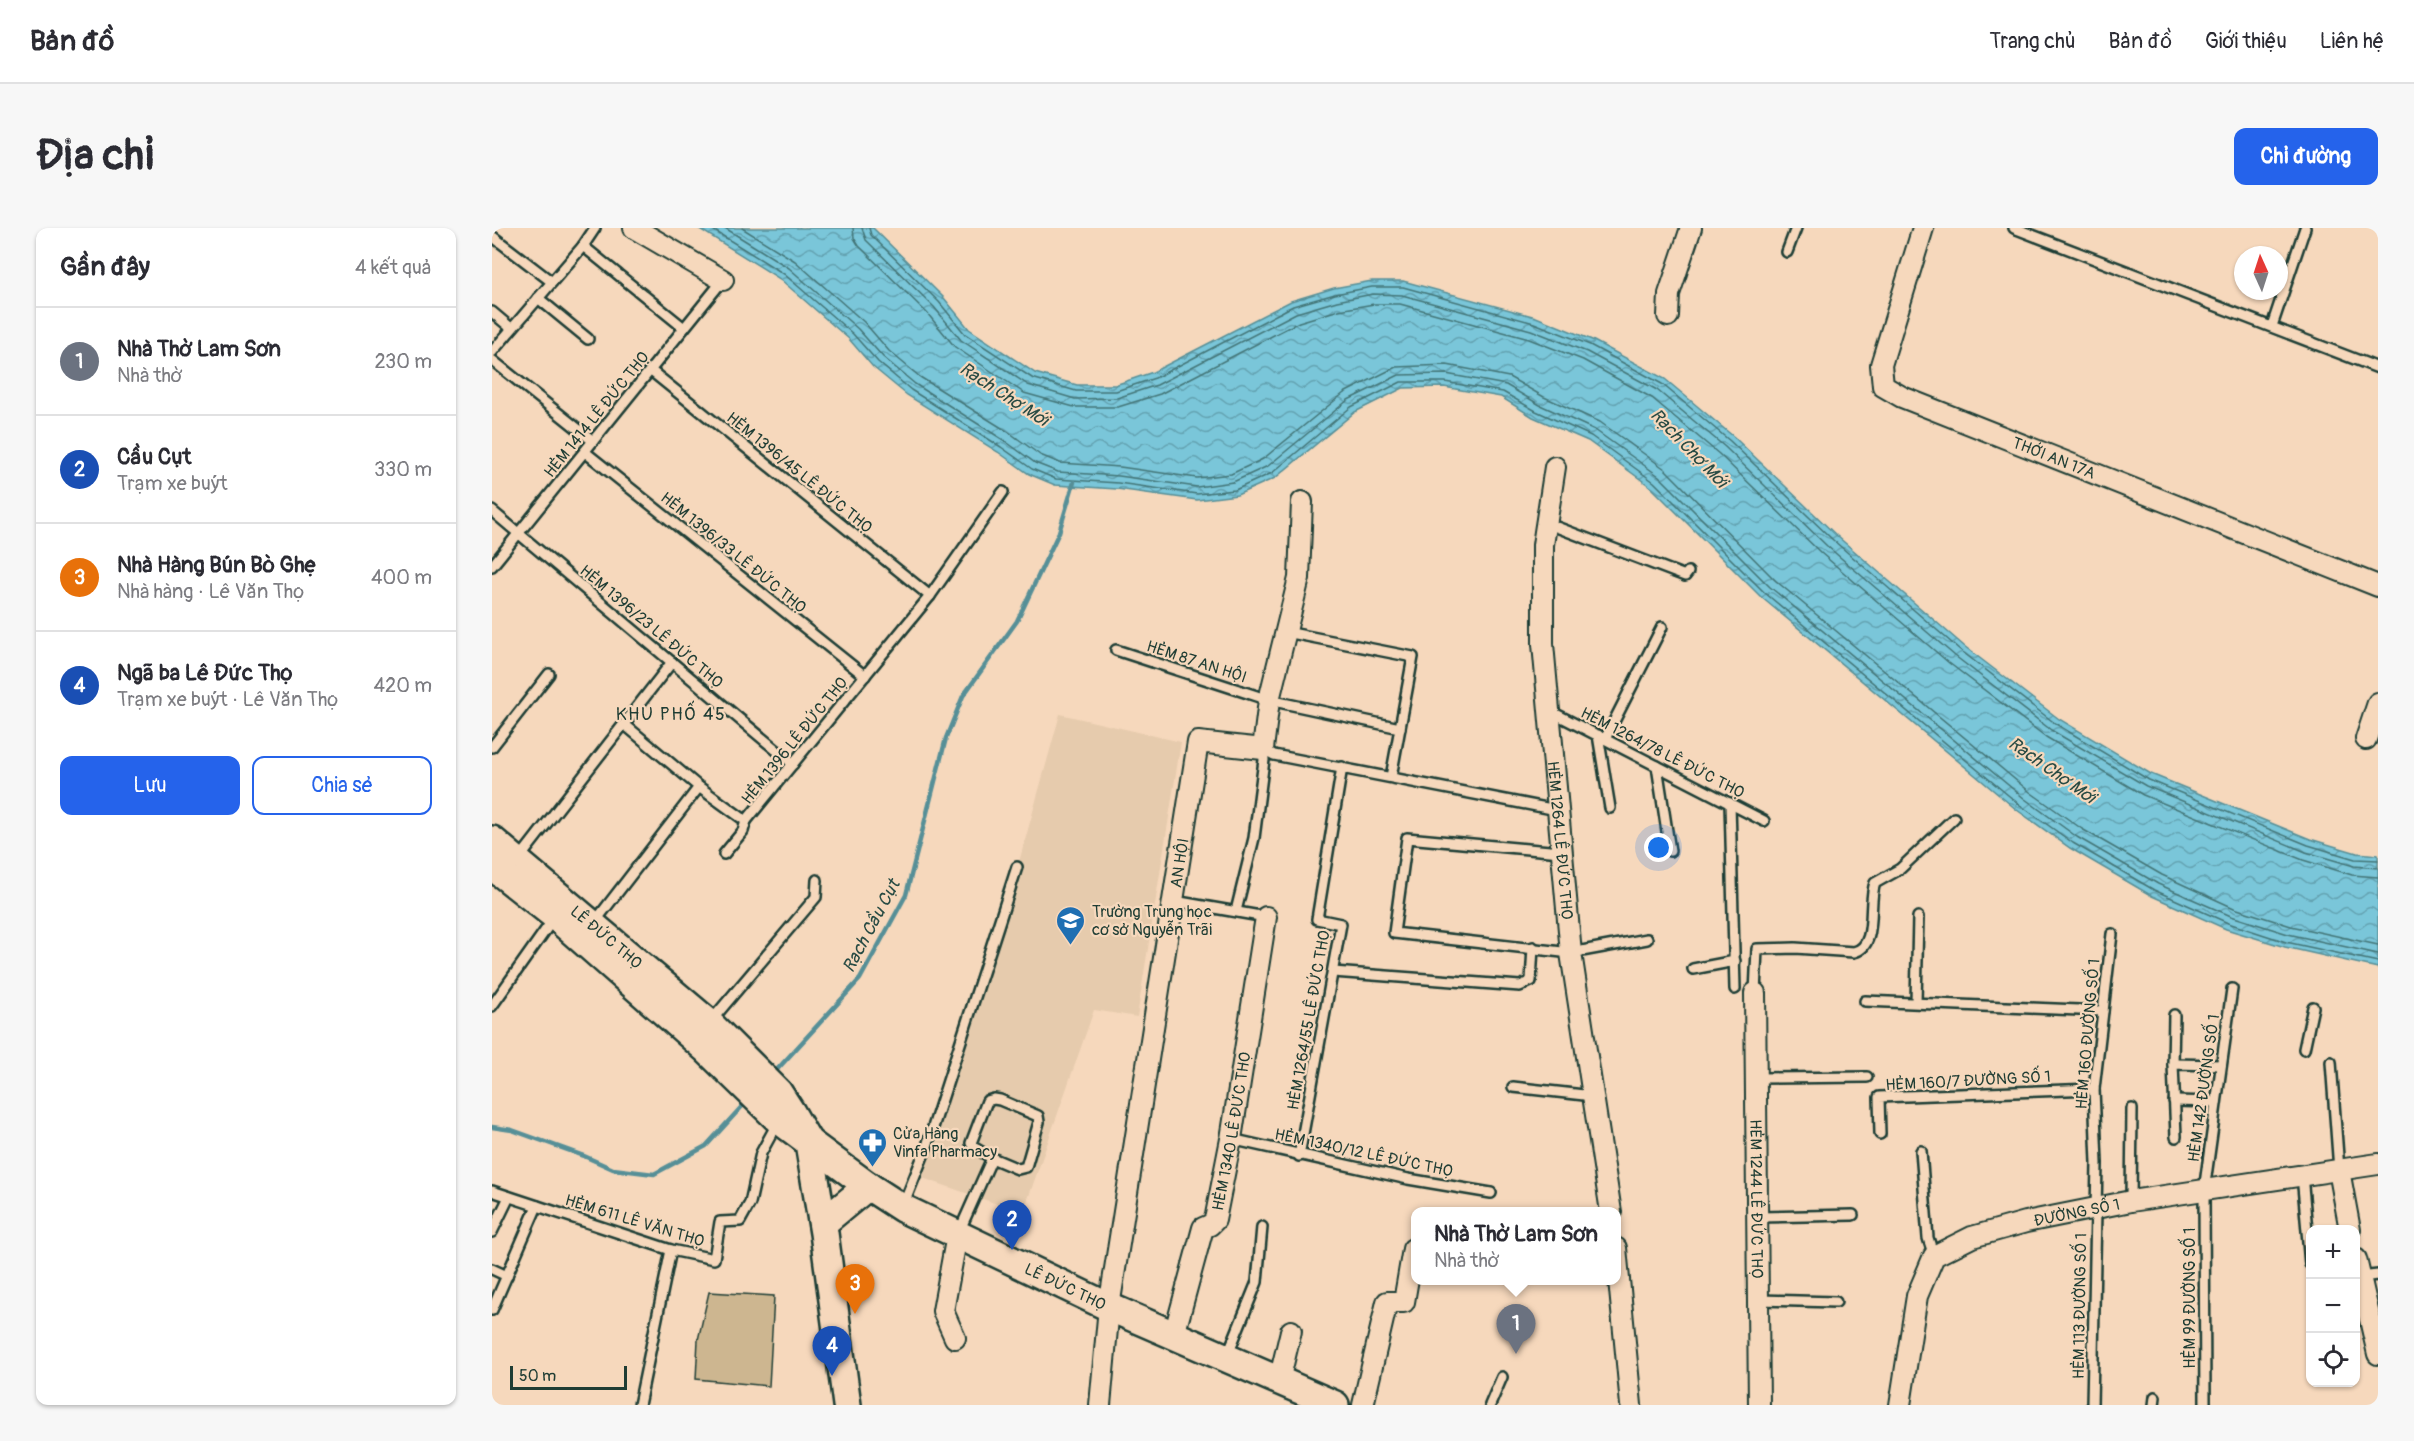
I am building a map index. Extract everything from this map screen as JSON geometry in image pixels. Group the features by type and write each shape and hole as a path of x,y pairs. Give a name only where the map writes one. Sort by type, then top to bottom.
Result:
{"main road":[{"name":"LÊ ĐỨC THỌ","path":"492,840 505,863 555,916 712,1035"},
{"name":"LÊ ĐỨC THỌ","path":"505,863 593,924 712,1035 809,1143 868,1186 902,1208 957,1235 1109,1307 1227,1358 1288,1391 1335,1405"},
{"path":"809,1143 823,1223 847,1405"},
{"path":"823,1223 836,1163"},
{"path":"823,1223 868,1186"}],"street":[{"path":"634,228 723,280"},
{"path":"1668,316 1669,294 1691,228"},
{"name":"THỚI AN 17A","path":"1923,228 1881,364 1883,386 1902,397 2378,586"},
{"name":"HẺM 1264 LÊ ĐỨC THỌ","path":"1555,467 1543,545 1543,644 1570,953 1610,1207"},
{"path":"1263,748 1269,700 1299,578 1302,502"},
{"path":"2366,739 2378,703"},
{"name":"AN HỘI","path":"1100,1405 1109,1307 1198,742 1263,748"},
{"name":"HẺM 1340 LÊ ĐỨC THỌ","path":"1174,1335 1203,1227 1215,1220 1231,1139 1266,917"},
{"name":"HẺM 1244 LÊ ĐỨC THỌ","path":"1755,993 1758,1078 1759,1405"},
{"name":"ĐƯỜNG SỐ 1","path":"1934,1256 1972,1237 2026,1222 2132,1201 2378,1164"},
{"path":"2339,1170 2349,1225"},
{"path":"955,1338 943,1311 957,1235"},
{"path":"1900,1405 1917,1296 1934,1256"},
{"path":"1363,1405 1387,1302 1404,1302 1411,1261"},
{"path":"2362,1280 2378,1354"},
{"path":"1620,1285 1631,1405"},
{"path":"1288,1391 1291,1331"}],"lane":[{"path":"492,352 583,246 595,228"},
{"path":"1787,252 1796,228"},
{"path":"2014,228 2378,368"},
{"path":"2272,326 2305,228"},
{"path":"492,236 552,282"},
{"path":"583,246 684,328"},
{"name":"HẺM 1414 LÊ ĐỨC THỌ","path":"492,567 723,280"},
{"path":"538,298 588,339"},
{"path":"492,312 511,328"},
{"path":"492,360 593,441"},
{"name":"HẺM 1396/45 LÊ ĐỨC THỌ","path":"650,370 930,596"},
{"name":"HẺM 1396/33 LÊ ĐỨC THỌ","path":"585,452 865,676"},
{"name":"HẺM 1396 LÊ ĐỨC THỌ","path":"624,724 699,787 747,821 930,596 1003,492"},
{"name":"HẺM 1396/23 LÊ ĐỨC THỌ","path":"492,511 793,764"},
{"path":"1546,523 1685,576 1688,572"},
{"path":"1610,808 1602,737 1662,627"},
{"path":"1286,632 1413,657 1391,777"},
{"name":"HẺM 87 AN HỘI","path":"1116,650 1269,700"},
{"path":"505,863 624,724 672,663"},
{"path":"492,747 549,674"},
{"path":"1269,700 1400,728"},
{"name":"HẺM 1264/78 LÊ ĐỨC THỌ","path":"1548,710 1764,821"},
{"path":"1263,748 1274,755 1557,810"},
{"path":"1236,911 1254,838 1264,760 1263,748"},
{"path":"1658,766 1670,852"},
{"name":"HẺM 1264/55 LÊ ĐỨC THỌ","path":"1299,1156 1341,924 1317,919 1342,767"},
{"path":"593,924 699,787"},
{"path":"1730,803 1736,989"},
{"path":"1755,993 1757,949 1795,948 1854,952 1863,949 1869,938 1875,884 1900,869 1954,818"},
{"path":"724,854 743,831 747,821"},
{"path":"1561,852 1407,838 1394,933 1570,953 1647,939"},
{"path":"902,1208 927,1146 1017,867"},
{"path":"712,1035 816,897 817,880"},
{"path":"1174,901 1266,917"},
{"path":"492,1006 496,992 555,916"},
{"path":"1916,1002 1918,917"},
{"name":"HẺM 160 ĐƯỜNG SỐ 1","path":"2096,1208 2094,1089 2112,934"},
{"path":"1333,972 1520,986 1531,981 1533,947"},
{"path":"1694,969 1735,962"},
{"name":"HẺM 142 ĐƯỜNG SỐ 1","path":"2204,1191 2232,989"},
{"path":"1865,1001 2103,1011"},
{"path":"2304,1049 2313,1007"},
{"path":"2174,1015 2173,1064 2176,1137"},
{"path":"2331,1062 2339,1170"},
{"path":"2173,1064 2221,1065"},
{"path":"1758,1078 1867,1077"},
{"path":"1513,1087 1593,1096"},
{"name":"HẺM 160/7 ĐƯỜNG SỐ 1","path":"1880,1134 1879,1097 2094,1089"},
{"path":"1000,1100 1038,1116 1040,1122 1026,1167 1018,1169 992,1158 973,1147 971,1143 987,1101 1000,1100"},
{"path":"2174,1101 2216,1102"},
{"name":"HẺM 611 LÊ VĂN THỌ","path":"492,1191 671,1250 714,1259 720,1222 740,1221 750,1203 773,1105"},
{"path":"2132,1109 2132,1201"},
{"name":"HẺM 1340/12 LÊ ĐỨC THỌ","path":"1231,1139 1408,1179 1491,1193"},
{"path":"1921,1150 1928,1238 1934,1256"},
{"path":"957,1235 992,1158"},
{"path":"2302,1175 2306,1225"},
{"name":"HẺM 99 ĐƯỜNG SỐ 1","path":"2204,1191 2205,1405"},
{"path":"492,1232 510,1197"},
{"path":"492,1310 537,1206"},
{"name":"HẺM 113 ĐƯỜNG SỐ 1","path":"2092,1405 2096,1208"},
{"path":"1758,1216 1853,1215"},
{"path":"1227,1358 1257,1282 1262,1227"},
{"path":"639,1405 671,1250"},
{"path":"492,1269 507,1276"},
{"path":"1759,1300 1836,1302"},
{"path":"1490,1405 1502,1377"}],"shaded area":[{"name":"Trường Trung học cơ sở Nguyễn Trãi","path":"1060,714 1181,742 1137,1017 1094,1010 1023,1213 920,1177 955,1060 1014,880"}],"water":[{"name":"Rạch Chợ Mới","path":"698,228 873,228 944,298 969,329 1035,373 1077,385 1115,385 1153,372 1291,301 1334,288 1372,281 1403,281 1536,317 1592,340 1665,379 1734,437 1837,536 1964,646 2059,719 2151,774 2310,839 2357,853 2378,855 2378,968 2285,947 2226,929 2152,896 2070,848 2017,810 1761,597 1651,487 1588,441 1533,417 1501,397 1444,387 1403,388 1355,412 1275,478 1237,495 1197,500 1117,489 1055,485 1029,474 907,395 873,367 849,339 780,279"}],"building":[{"path":"709,1292 774,1296 769,1386 696,1379 698,1340"}],"waterway":[{"name":"Rạch Cầu Cụt","path":"773,1074 860,979 906,895 946,738 963,696 1017,621 1059,532 1074,482"},
{"name":"Rạch Cầu Cụt","path":"492,1127 512,1130 613,1169 654,1174 706,1146 746,1102"}],"place":[{"name":"Trường Trung học cơ sở Nguyễn Trãi","path":"1071,946"},
{"name":"Cửa Hàng Vinfa Pharmacy","path":"872,1168"},
{"name":"Cầu Cụt","path":"1012,1250"},
{"name":"Nhà Hàng Bún Bò Ghẹ","path":"855,1314"},
{"name":"Nhà Thờ Lam Sơn","path":"1516,1354"},
{"name":"Ngã ba Lê Đức Thọ","path":"832,1376"}],"district":[{"name":"KHU PHỐ 45","path":"671,714"}]}
